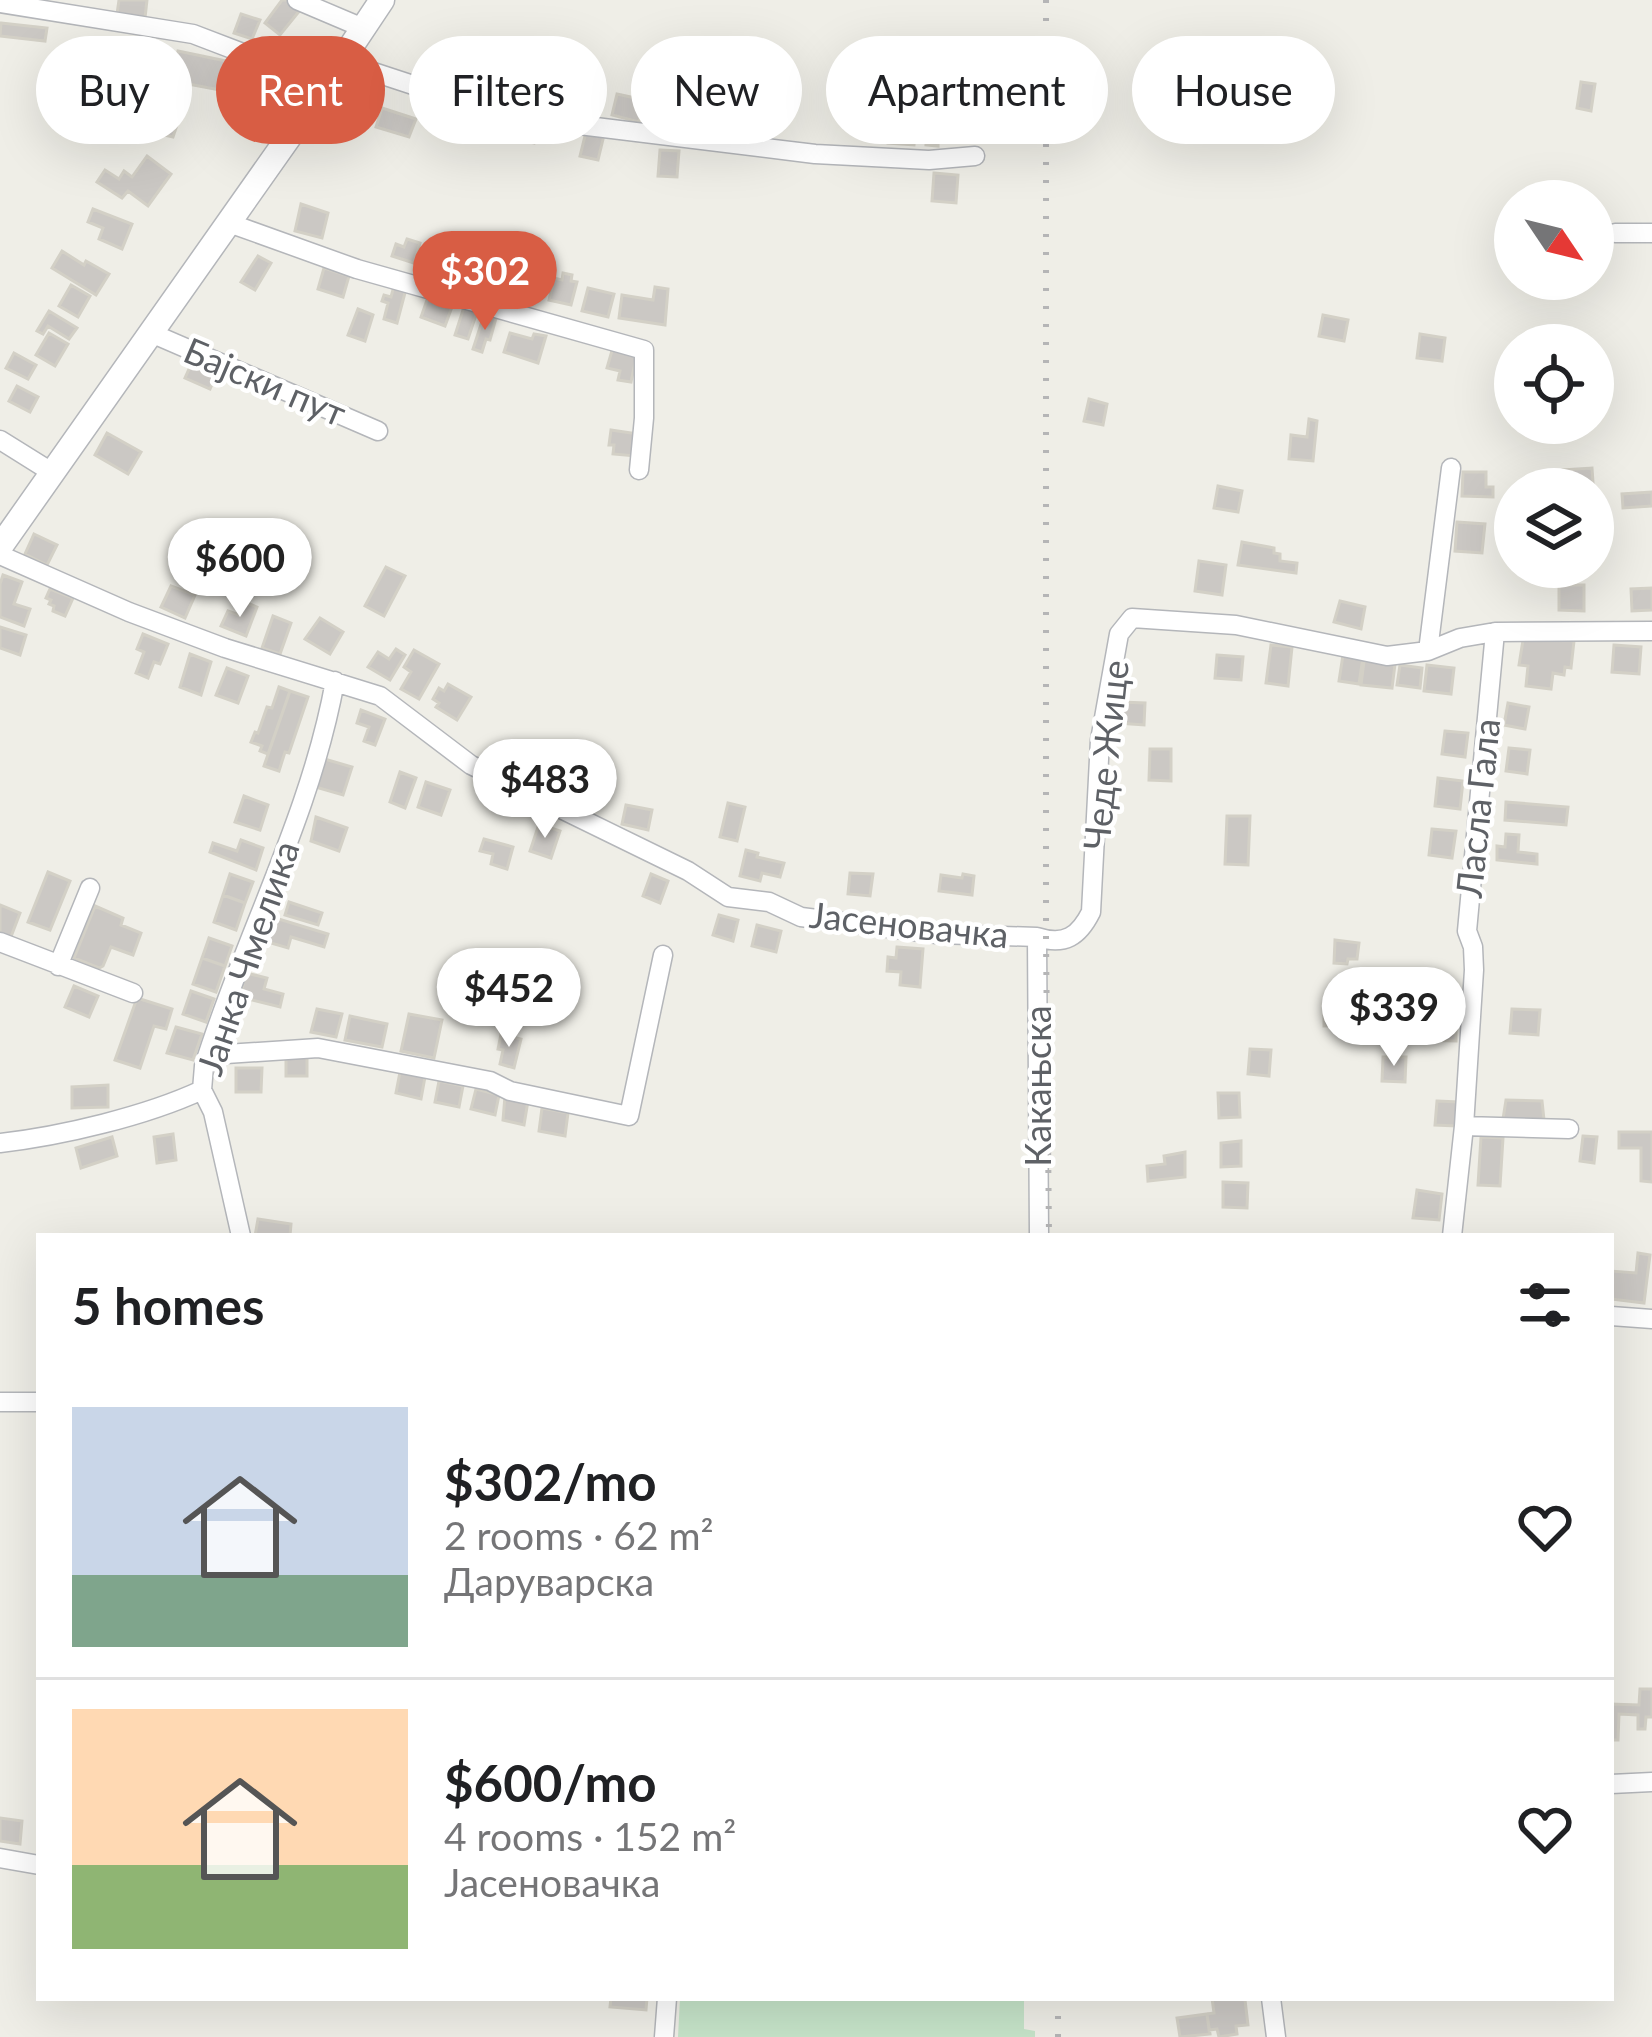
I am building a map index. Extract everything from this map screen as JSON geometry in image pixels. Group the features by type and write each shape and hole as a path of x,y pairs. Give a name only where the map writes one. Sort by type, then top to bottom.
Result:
{"street":[{"path":"297,0 363,28"},
{"name":"Бајски пут","path":"357,36 382,0"},
{"path":"0,3 193,34 216,43"},
{"path":"385,76 563,123 815,154 929,160 975,156"},
{"name":"Бајски пут","path":"0,551 285,144"},
{"path":"229,223 357,269 644,350 639,470"},
{"path":"1615,232 1652,233"},
{"name":"Бајски пут","path":"151,333 378,431"},
{"path":"0,440 52,473"},
{"path":"1427,651 1451,468"},
{"name":"Јасеновачка","path":"0,551 129,612 380,696 471,765 688,871 728,897 769,902 801,917 938,934 1037,937"},
{"name":"Чеде Жице","path":"1037,937 1060,940 1072,936 1091,912 1100,740 1119,634 1132,618 1236,625 1387,656 1427,651 1460,638 1496,632 1652,632"},
{"name":"Ласла Гала","path":"1452,1233 1474,970 1467,931 1496,632"},
{"name":"Јанка Чмелика","path":"240,1233 213,1112 202,1090 204,1066 305,796 335,681"},
{"path":"58,966 90,888"},
{"name":"Какањска","path":"1037,937 1039,1233"},
{"path":"0,942 133,993"},
{"path":"204,1066 226,1054 318,1048 490,1081 510,1091 629,1116 662,955"},
{"path":"639,1062 660,1067"},
{"path":"0,1143 91,1125 202,1090"},
{"path":"1464,1126 1569,1129"},
{"path":"1614,1316 1652,1318"},
{"path":"0,1402 36,1402"},
{"path":"1614,1784 1652,1782"},
{"path":"0,1858 36,1864"},
{"path":"664,2037 667,2001"},
{"path":"1271,2001 1276,2037"}],"green space":[{"path":"680,2001 1024,2001 1024,2029 1035,2031 1035,2037 678,2037"}],"building":[{"path":"119,0 147,0 145,18 117,14"},
{"path":"282,0 301,9 280,35 265,23"},
{"path":"241,14 260,20 253,36 234,33"},
{"path":"1,23 47,28 46,36 36,36 36,40 0,36"},
{"path":"192,54 216,59 216,89 192,85"},
{"path":"1581,82 1595,84 1591,111 1577,108"},
{"path":"617,94 631,97 631,120 612,115"},
{"path":"385,109 409,117 409,137 385,130"},
{"path":"583,144 602,144 598,160 580,156"},
{"path":"660,150 679,151 677,177 658,176"},
{"path":"147,156 171,174 148,206 128,191 122,198 97,182 105,170 119,179 124,171 132,177"},
{"path":"934,173 958,175 956,203 932,201"},
{"path":"301,204 328,213 322,238 295,231"},
{"path":"93,209 132,224 122,249 99,239 103,228 88,222"},
{"path":"407,239 420,243 414,263 392,256 396,244 404,247"},
{"path":"437,246 460,253 453,275 431,268"},
{"path":"62,251 109,274 96,295 52,268"},
{"path":"258,256 271,263 255,290 241,282"},
{"path":"477,261 504,269 499,289 471,282"},
{"path":"324,268 349,276 343,297 318,289"},
{"path":"541,269 549,272 542,298 517,292 523,273 538,277"},
{"path":"563,273 577,282 571,305 549,300 554,278 562,280"},
{"path":"71,285 90,296 78,317 59,306"},
{"path":"394,286 406,289 397,323 384,319 388,303 382,301 384,295 391,297"},
{"path":"655,287 668,289 665,325 619,318 622,295 653,300"},
{"path":"588,288 614,294 608,317 582,311"},
{"path":"428,297 453,304 445,326 421,317"},
{"path":"464,307 477,312 468,339 455,335"},
{"path":"358,309 373,315 365,341 348,335"},
{"path":"49,311 77,328 69,339 48,326 43,334 37,331"},
{"path":"484,315 496,318 482,352 473,349"},
{"path":"1323,315 1348,320 1344,341 1319,336"},
{"path":"49,333 68,344 55,366 36,355"},
{"path":"510,333 532,339 534,334 546,336 538,363 504,352"},
{"path":"1420,334 1445,338 1442,361 1417,358"},
{"path":"613,347 637,353 631,382 618,380 620,371 607,368"},
{"path":"14,353 36,365 28,379 6,368"},
{"path":"194,358 219,368 210,389 185,378"},
{"path":"17,386 38,397 30,412 9,401"},
{"path":"1089,399 1107,404 1103,425 1084,421"},
{"path":"1309,419 1317,421 1313,461 1289,459 1291,435 1307,437"},
{"path":"611,430 638,434 635,456 613,454"},
{"path":"107,433 141,452 128,474 95,455"},
{"path":"1463,472 1486,472 1486,487 1493,487 1493,497 1462,496"},
{"path":"1218,486 1242,491 1238,512 1214,508"},
{"path":"1652,492 1652,506 1623,508 1622,494"},
{"path":"1457,522 1485,524 1482,553 1455,551"},
{"path":"34,534 57,545 47,565 25,554"},
{"path":"1242,542 1274,548 1280,561 1297,563 1296,573 1238,565"},
{"path":"1199,561 1226,565 1222,595 1195,591"},
{"path":"386,567 405,576 384,616 365,606"},
{"path":"3,575 22,582 14,604 30,609 24,626 0,617"},
{"path":"171,586 195,595 185,618 161,607"},
{"path":"1559,588 1584,588 1584,611 1559,610"},
{"path":"1652,588 1652,610 1632,611 1631,589"},
{"path":"50,589 73,598 65,616 49,604"},
{"path":"1340,601 1365,607 1361,629 1334,622"},
{"path":"245,602 257,607 246,636 221,626 228,611 239,615"},
{"path":"273,616 291,623 280,654 262,648"},
{"path":"320,618 343,632 330,654 305,639"},
{"path":"0,627 26,635 20,655 0,648"},
{"path":"143,634 168,644 148,678 136,673 144,652 137,649"},
{"path":"1524,634 1574,641 1571,668 1565,667 1564,675 1553,673 1551,689 1526,686 1528,666 1519,665"},
{"path":"1271,645 1292,647 1288,686 1266,683"},
{"path":"1614,645 1641,647 1639,674 1612,672"},
{"path":"396,649 405,655 390,680 368,667 378,652 389,659"},
{"path":"414,650 439,664 419,699 401,689 411,672 404,667"},
{"path":"190,654 211,662 201,695 180,687"},
{"path":"1217,655 1243,657 1241,680 1215,678"},
{"path":"1343,655 1363,657 1359,684 1339,681"},
{"path":"1364,661 1395,664 1392,688 1361,685"},
{"path":"1400,665 1422,668 1420,688 1397,685"},
{"path":"1427,665 1454,668 1451,694 1424,691"},
{"path":"227,668 248,676 238,703 216,695"},
{"path":"448,684 471,697 457,720 436,707 439,703 433,699"},
{"path":"279,687 290,691 268,754 251,742"},
{"path":"290,691 308,697 279,771 264,766"},
{"path":"1120,702 1145,703 1144,725 1118,723"},
{"path":"1508,703 1529,707 1525,729 1504,725"},
{"path":"361,710 385,719 375,745 364,741 369,727 357,723"},
{"path":"1445,731 1468,733 1465,757 1442,754"},
{"path":"1509,748 1530,750 1527,774 1506,771"},
{"path":"1150,749 1171,749 1171,781 1149,780"},
{"path":"524,754 558,764 552,785 519,775"},
{"path":"321,758 352,767 343,795 312,786"},
{"path":"577,767 600,773 595,797 568,791"},
{"path":"400,772 416,778 405,808 390,802"},
{"path":"1438,778 1463,781 1460,809 1435,806"},
{"path":"426,782 450,790 441,815 418,807"},
{"path":"244,796 268,805 260,830 235,822"},
{"path":"1506,802 1568,807 1566,825 1505,820"},
{"path":"728,803 745,807 737,841 720,837"},
{"path":"626,805 652,810 648,830 622,824"},
{"path":"1227,816 1250,816 1248,865 1225,864"},
{"path":"316,817 347,828 339,851 311,841"},
{"path":"539,824 560,831 551,858 530,851"},
{"path":"1432,829 1456,831 1452,858 1429,855"},
{"path":"1506,834 1519,835 1518,852 1537,854 1537,864 1497,860 1497,846 1505,847"},
{"path":"484,839 513,847 507,869 491,864 493,854 480,851"},
{"path":"241,840 263,848 256,870 210,852 213,843 237,851"},
{"path":"746,850 784,863 780,877 762,873 760,881 740,876"},
{"path":"48,872 70,881 50,930 28,922"},
{"path":"850,873 873,874 870,896 848,894"},
{"path":"230,874 253,882 245,903 223,895"},
{"path":"651,874 668,881 660,903 643,896"},
{"path":"963,874 974,876 972,895 939,891 941,875 962,878"},
{"path":"223,895 245,903 236,930 214,922"},
{"path":"289,902 322,913 318,925 285,915"},
{"path":"0,905 20,913 9,942 0,938"},
{"path":"95,906 123,918 121,925 141,933 133,955 111,947 99,968 74,958"},
{"path":"719,915 738,920 733,941 713,935"},
{"path":"272,917 328,934 324,947 291,937 288,948 264,941"},
{"path":"757,925 781,931 776,952 752,946"},
{"path":"209,938 232,946 225,966 202,958"},
{"path":"1335,940 1359,943 1357,959 1334,963"},
{"path":"897,947 923,949 920,987 900,985 901,972 887,971 888,957 896,958"},
{"path":"202,958 225,966 216,992 193,984"},
{"path":"246,973 267,978 264,989 283,994 280,1007 240,997"},
{"path":"74,986 98,996 89,1017 65,1007"},
{"path":"191,991 214,999 206,1022 183,1014"},
{"path":"1431,996 1456,996 1455,1018 1431,1018"},
{"path":"137,998 172,1009 166,1029 154,1026 140,1068 115,1060"},
{"path":"317,1009 342,1014 336,1037 311,1032"},
{"path":"1512,1009 1540,1010 1538,1035 1510,1033"},
{"path":"1354,1010 1355,1025 1324,1026 1324,1011"},
{"path":"409,1014 442,1020 434,1058 401,1051"},
{"path":"350,1016 387,1024 382,1047 345,1040"},
{"path":"176,1027 202,1034 193,1060 167,1053"},
{"path":"1358,1027 1456,1029 1456,1041 1357,1039"},
{"path":"501,1034 521,1039 514,1068 500,1064"},
{"path":"1250,1049 1271,1050 1269,1076 1248,1074"},
{"path":"286,1055 307,1055 307,1076 286,1076"},
{"path":"1383,1057 1406,1057 1405,1082 1382,1081"},
{"path":"236,1068 262,1068 261,1092 236,1092"},
{"path":"400,1072 425,1077 421,1099 396,1093"},
{"path":"439,1081 463,1086 459,1107 435,1102"},
{"path":"108,1085 108,1107 72,1108 72,1087"},
{"path":"476,1089 499,1095 495,1115 471,1109"},
{"path":"1218,1093 1239,1093 1240,1117 1219,1118"},
{"path":"505,1096 528,1101 524,1125 503,1120"},
{"path":"1506,1100 1542,1101 1544,1120 1503,1119"},
{"path":"1437,1101 1458,1102 1456,1126 1435,1125"},
{"path":"542,1108 568,1113 565,1136 539,1131"},
{"path":"1619,1132 1652,1132 1652,1182 1641,1181 1641,1148 1619,1148"},
{"path":"173,1134 176,1160 157,1163 154,1137"},
{"path":"1583,1136 1597,1137 1594,1163 1580,1161"},
{"path":"112,1137 117,1156 81,1168 76,1148"},
{"path":"1481,1137 1503,1138 1500,1186 1478,1185"},
{"path":"1241,1141 1241,1166 1221,1167 1221,1143"},
{"path":"1185,1152 1185,1177 1148,1181 1147,1166 1165,1164 1164,1156"},
{"path":"1223,1182 1248,1183 1247,1208 1223,1207"},
{"path":"1417,1190 1442,1194 1439,1220 1413,1218"},
{"path":"258,1219 291,1224 290,1233 256,1233"},
{"path":"1638,1253 1650,1255 1644,1303 1614,1299 1614,1271 1636,1273"},
{"path":"1640,1689 1652,1689 1652,1717 1646,1717 1645,1729 1638,1729 1638,1715 1619,1714 1618,1740 1614,1740 1614,1704 1639,1705"},
{"path":"0,1818 22,1821 20,1844 0,1841"},
{"path":"611,2001 647,2001 646,2010 610,2007"},
{"path":"1212,2001 1245,2001 1248,2025 1236,2026 1237,2034 1219,2037 1217,2029 1209,2030 1207,2014 1214,2013"},
{"path":"1207,2014 1210,2034 1180,2037 1177,2018"}],"railway":[{"path":"1046,0 1049,1233"},
{"path":"1058,2001 1058,2037"}]}
